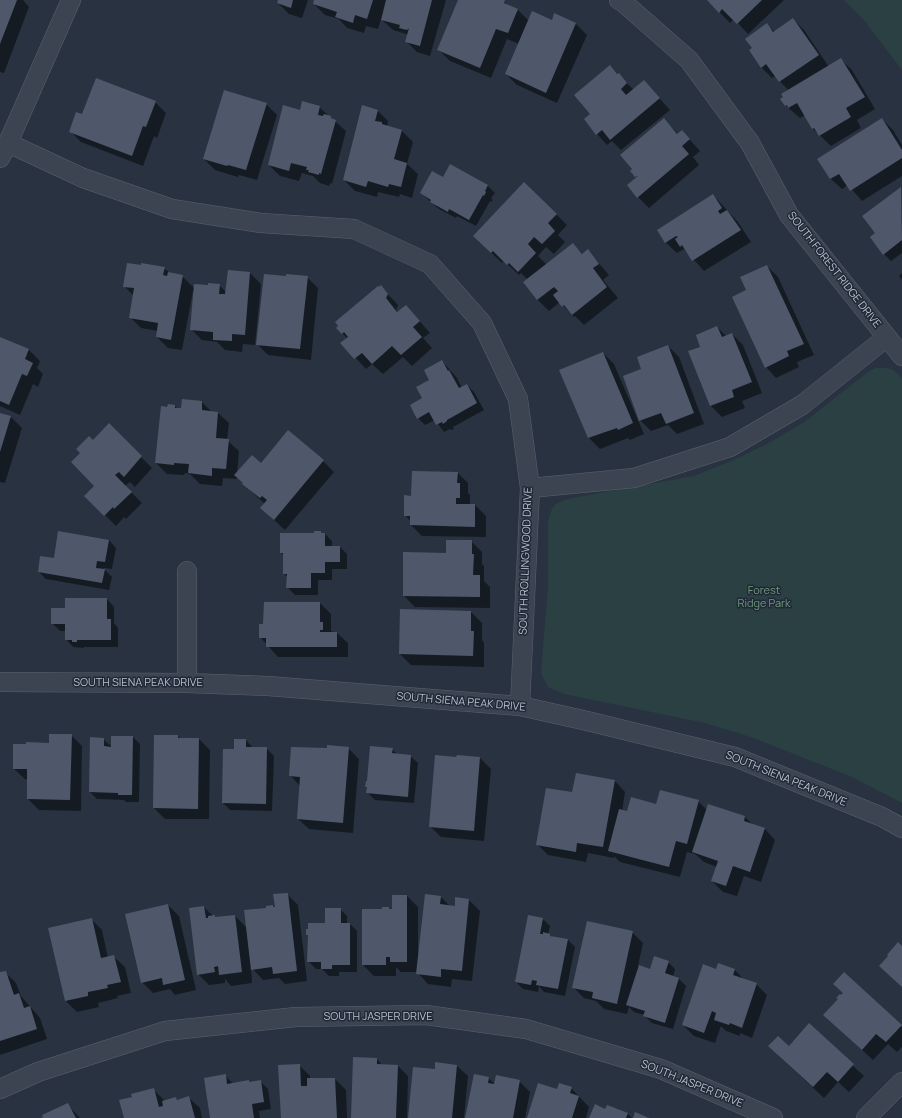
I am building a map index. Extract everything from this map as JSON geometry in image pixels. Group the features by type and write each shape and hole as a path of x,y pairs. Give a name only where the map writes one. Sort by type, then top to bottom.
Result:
{"street":[{"path":"4,151 71,0"},
{"name":"SOUTH FOREST RIDGE DRIVE","path":"619,0 689,60 750,143 789,215 902,356"},
{"name":"SOUTH ROLLINGWOOD DRIVE","path":"4,151 172,209 261,223 354,229 430,264 482,323 518,399 530,488 520,706"},
{"path":"530,488 634,478 730,447 802,405 887,337"},
{"path":"186,683 187,571"},
{"name":"SOUTH SIENA PEAK DRIVE","path":"0,682 186,683 268,686 520,706 735,757 882,817 902,828"},
{"name":"SOUTH JASPER DRIVE","path":"0,1089 38,1072 165,1031 296,1017 426,1015 526,1029 660,1069 773,1118"},
{"path":"866,1118 902,1082"}],"green space":[{"path":"844,0 902,0 902,70 864,20"},
{"name":"Forest Ridge Park","path":"876,368 891,369 902,379 902,803 852,777 751,737 705,723 564,694 548,687 541,673 548,588 548,521 552,509 556,504 567,499 694,476 734,460 767,444 803,423 868,372"}],"building":[{"path":"0,0 17,0 0,44"},
{"path":"278,0 293,0 291,8 277,3"},
{"path":"314,0 373,0 367,19 355,15 353,23 335,17 337,12 313,4"},
{"path":"386,0 432,0 420,46 405,42 409,28 407,30 399,28 400,25 381,20"},
{"path":"458,0 505,0 504,3 518,9 508,33 496,29 480,68 437,50"},
{"path":"707,0 762,0 737,24 722,9 719,13"},
{"path":"532,11 552,20 554,13 576,23 546,93 505,74"},
{"path":"793,18 819,55 779,82 766,64 761,68 749,50 752,48 745,39 767,23 773,32"},
{"path":"841,58 865,97 846,108 851,117 819,136 814,128 812,129 797,103 788,108 787,105 785,106 780,99 783,97 781,94"},
{"path":"610,65 627,83 621,89 626,95 644,80 660,98 610,140 602,130 596,135 584,119 590,114 574,95"},
{"path":"96,78 156,101 146,127 143,126 132,156 69,132 76,112 82,114"},
{"path":"224,90 267,103 246,170 203,159"},
{"path":"302,101 320,106 318,115 323,116 324,114 331,116 331,118 336,120 321,174 319,173 319,175 308,172 309,170 306,170 307,167 291,163 289,171 268,165 283,105 300,110"},
{"path":"362,105 378,110 375,121 382,122 382,124 402,130 394,159 407,163 401,187 389,184 388,187 368,181 366,187 343,180"},
{"path":"664,118 677,134 682,130 690,139 682,146 689,154 637,198 627,185 638,176 635,177 630,171 632,169 620,155"},
{"path":"882,118 902,150 902,158 850,191 839,174 830,179 817,159"},
{"path":"450,164 488,185 484,196 483,195 469,220 449,209 448,212 430,202 431,200 420,193 432,171 443,177"},
{"path":"524,182 557,214 548,223 555,231 542,244 534,237 528,244 536,253 518,272 509,263 507,265 493,251 491,253 473,236"},
{"path":"901,187 902,240 883,255 870,237 875,233 862,216"},
{"path":"713,194 722,208 718,211 720,214 727,210 741,230 692,261 682,245 680,247 675,239 678,237 676,236 665,243 657,230"},
{"path":"573,243 582,254 588,249 599,264 593,268 607,287 572,315 564,305 562,307 553,295 558,291 554,287 537,300 523,282"},
{"path":"127,263 141,265 141,263 165,267 163,275 167,276 168,272 183,275 171,340 156,337 158,323 129,318 134,288 123,287"},
{"path":"767,265 804,344 787,351 789,356 765,368 732,297 746,290 740,277"},
{"path":"228,270 250,272 245,335 232,334 232,341 213,340 213,332 190,330 194,284 220,284 219,294 225,294"},
{"path":"264,274 308,276 300,349 256,345"},
{"path":"381,285 388,294 386,298 397,312 406,305 420,321 413,327 422,337 401,355 392,346 372,364 362,353 354,359 340,343 348,337 344,332 342,334 336,328 338,326 335,322"},
{"path":"717,326 722,337 732,333 752,382 732,390 734,397 710,406 688,351 700,347 696,335"},
{"path":"0,337 29,349 25,359 33,363 27,376 22,374 9,405 0,401"},
{"path":"668,345 694,413 666,424 661,413 639,421 623,376 641,369 637,357"},
{"path":"603,352 633,423 618,430 617,428 588,438 559,370"},
{"path":"442,360 459,388 467,384 477,403 447,420 443,424 442,422 436,425 429,412 417,419 410,405 422,398 416,387 429,380 424,370"},
{"path":"182,399 202,401 202,410 218,412 216,438 229,439 226,469 212,468 212,476 188,473 189,464 174,463 174,465 155,463 161,406 167,407 168,404 175,405 175,408 181,408"},
{"path":"0,413 11,416 0,452"},
{"path":"109,423 142,456 124,477 119,472 115,475 132,492 104,516 84,496 94,486 71,462 80,453 76,449 89,436 93,440"},
{"path":"288,430 324,460 274,520 260,508 267,500 262,496 260,498 242,484 243,483 234,475 252,455 261,463"},
{"path":"412,471 458,472 457,483 460,483 460,498 456,498 456,504 475,504 475,527 410,525 410,516 404,516 404,495 411,496"},
{"path":"58,531 109,540 105,562 97,561 96,568 105,569 102,583 38,572 40,556 54,558"},
{"path":"314,531 321,531 321,533 325,533 325,546 340,546 340,562 325,562 325,573 311,573 311,588 286,588 287,574 283,574 283,553 280,553 280,533 314,533"},
{"path":"446,540 472,540 472,554 474,554 473,575 480,575 480,597 403,596 403,552 446,553"},
{"path":"65,598 107,598 107,619 111,619 111,640 77,640 77,642 72,642 72,640 65,640 65,624 51,624 51,608 65,608"},
{"path":"264,602 320,602 320,622 323,622 323,630 320,630 320,632 337,632 337,647 266,647 266,638 259,638 259,624 263,624"},
{"path":"400,609 471,611 471,631 474,631 473,656 399,654"},
{"path":"49,734 72,734 70,800 27,799 27,769 13,769 13,744 26,744 26,742 49,743"},
{"path":"154,735 178,735 178,738 199,738 198,809 153,808"},
{"path":"111,736 133,736 132,795 89,792 90,737 104,738 104,746 111,747"},
{"path":"234,739 246,739 246,747 267,747 266,804 222,803 223,749 234,749"},
{"path":"327,745 349,747 343,823 297,819 300,777 289,776 291,747 327,748"},
{"path":"370,746 393,748 392,753 411,755 408,797 366,793 367,787 365,787 367,781"},
{"path":"435,755 480,757 474,831 429,827"},
{"path":"576,773 615,780 603,847 577,843 576,852 536,845 546,788 572,792"},
{"path":"660,790 699,800 687,844 676,841 669,867 608,851 619,809 627,811 631,797 656,804"},
{"path":"708,804 745,816 744,821 765,828 750,872 733,866 726,886 711,881 718,861 692,852"},
{"path":"288,893 297,971 273,974 272,967 251,970 244,910 266,908 266,906 273,905 273,907 275,907 273,894"},
{"path":"425,894 441,896 440,904 455,906 455,897 469,899 462,971 441,969 441,977 416,974"},
{"path":"392,895 407,895 407,962 390,962 390,957 386,957 386,965 362,965 362,909 382,909 382,907 389,907 389,909 392,909"},
{"path":"168,904 185,980 163,985 162,978 141,983 125,914"},
{"path":"204,906 206,918 208,918 208,916 215,915 215,917 235,915 242,972 219,975 218,966 214,967 215,972 197,975 189,908"},
{"path":"325,908 341,908 341,923 350,923 350,965 332,965 332,969 321,969 321,962 307,962 308,935 306,935 306,929 308,929 308,923 325,923"},
{"path":"528,915 543,918 540,934 543,934 543,932 550,934 550,936 568,939 558,989 536,985 537,981 532,980 531,985 515,982"},
{"path":"92,918 101,958 114,955 121,982 107,985 108,988 88,992 88,996 65,1001 48,928"},
{"path":"587,921 633,931 617,1004 592,998 593,992 572,988"},
{"path":"898,942 902,946 902,987 879,966"},
{"path":"654,956 669,961 665,973 679,978 665,1023 643,1016 645,1011 626,1005 639,965 650,969"},
{"path":"718,963 735,969 733,975 757,983 742,1028 730,1023 729,1025 714,1020 716,1013 712,1011 704,1033 682,1025 703,964 716,969"},
{"path":"6,971 14,995 19,993 24,1008 30,1006 37,1029 0,1041 0,972"},
{"path":"844,972 902,1025 886,1042 876,1034 862,1050 823,1015 838,999 836,998 843,993 833,984"},
{"path":"809,1023 854,1064 838,1082 827,1072 813,1087 768,1046 778,1036 789,1046"},
{"path":"353,1057 377,1058 377,1064 398,1065 396,1118 351,1118"},
{"path":"435,1062 457,1065 452,1118 408,1118 413,1067 435,1069"},
{"path":"300,1064 301,1086 307,1086 307,1078 335,1078 337,1118 281,1118 278,1065"},
{"path":"226,1074 227,1084 249,1080 249,1082 261,1080 264,1102 252,1104 254,1118 210,1118 204,1078"},
{"path":"474,1074 489,1077 488,1083 494,1084 496,1075 520,1080 513,1118 465,1118"},
{"path":"538,1083 557,1089 559,1083 572,1087 570,1093 579,1096 572,1118 527,1118"},
{"path":"154,1088 159,1107 163,1106 162,1101 176,1097 177,1100 189,1096 195,1118 124,1118 119,1100 132,1097 131,1094"},
{"path":"68,1103 76,1118 41,1118 43,1117 42,1115"},
{"path":"595,1104 605,1109 607,1105 628,1113 626,1118 589,1118"},
{"path":"635,1112 649,1118 633,1118"}]}
